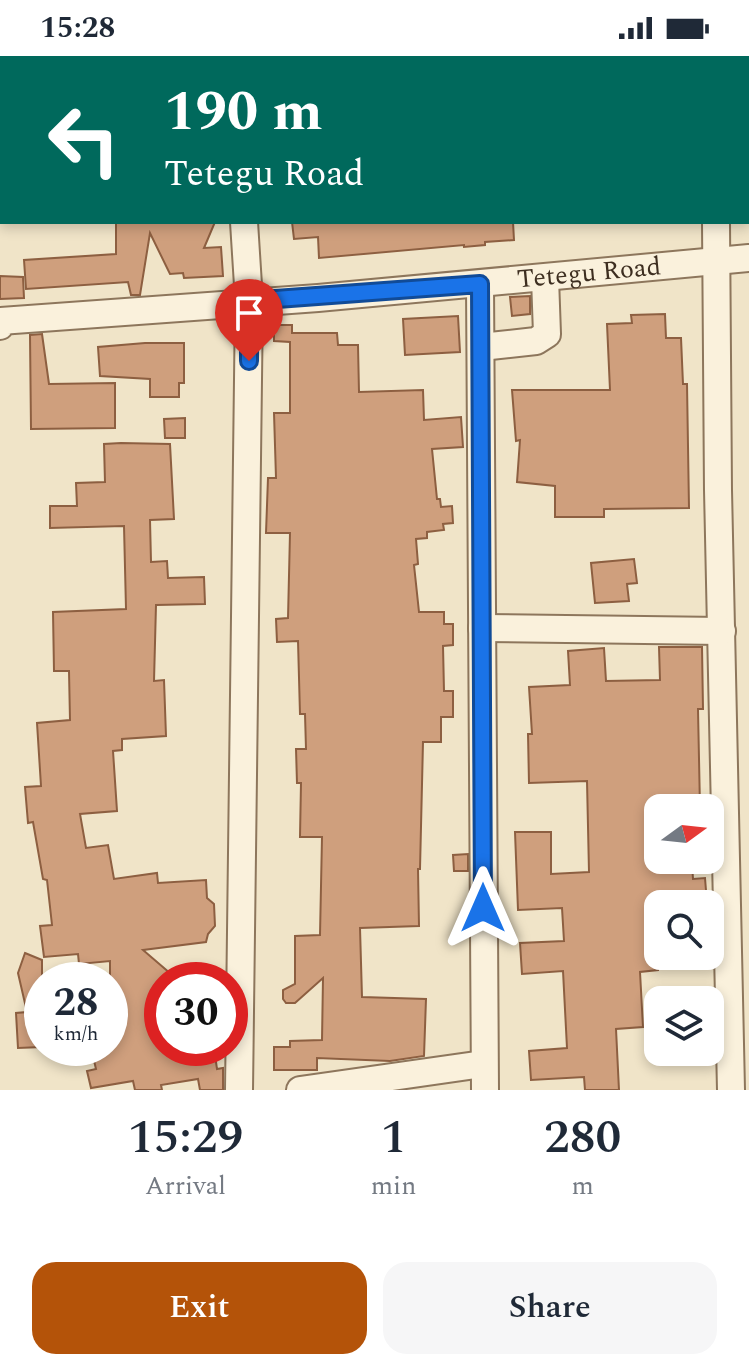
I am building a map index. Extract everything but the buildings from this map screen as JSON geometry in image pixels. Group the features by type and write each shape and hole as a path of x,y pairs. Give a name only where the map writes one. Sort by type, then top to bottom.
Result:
{"street":[{"path":"239,1090 249,301 244,224"},
{"path":"716,224 718,490 731,1090"},
{"name":"Tetegu Road","path":"0,324 749,258"},
{"path":"481,347 536,341 547,334 545,278"},
{"path":"480,284 485,1090"},
{"path":"482,628 722,631"},
{"path":"300,1090 483,1064"}],"route":[{"path":"249,361 249,301 480,284 483,908"}]}
